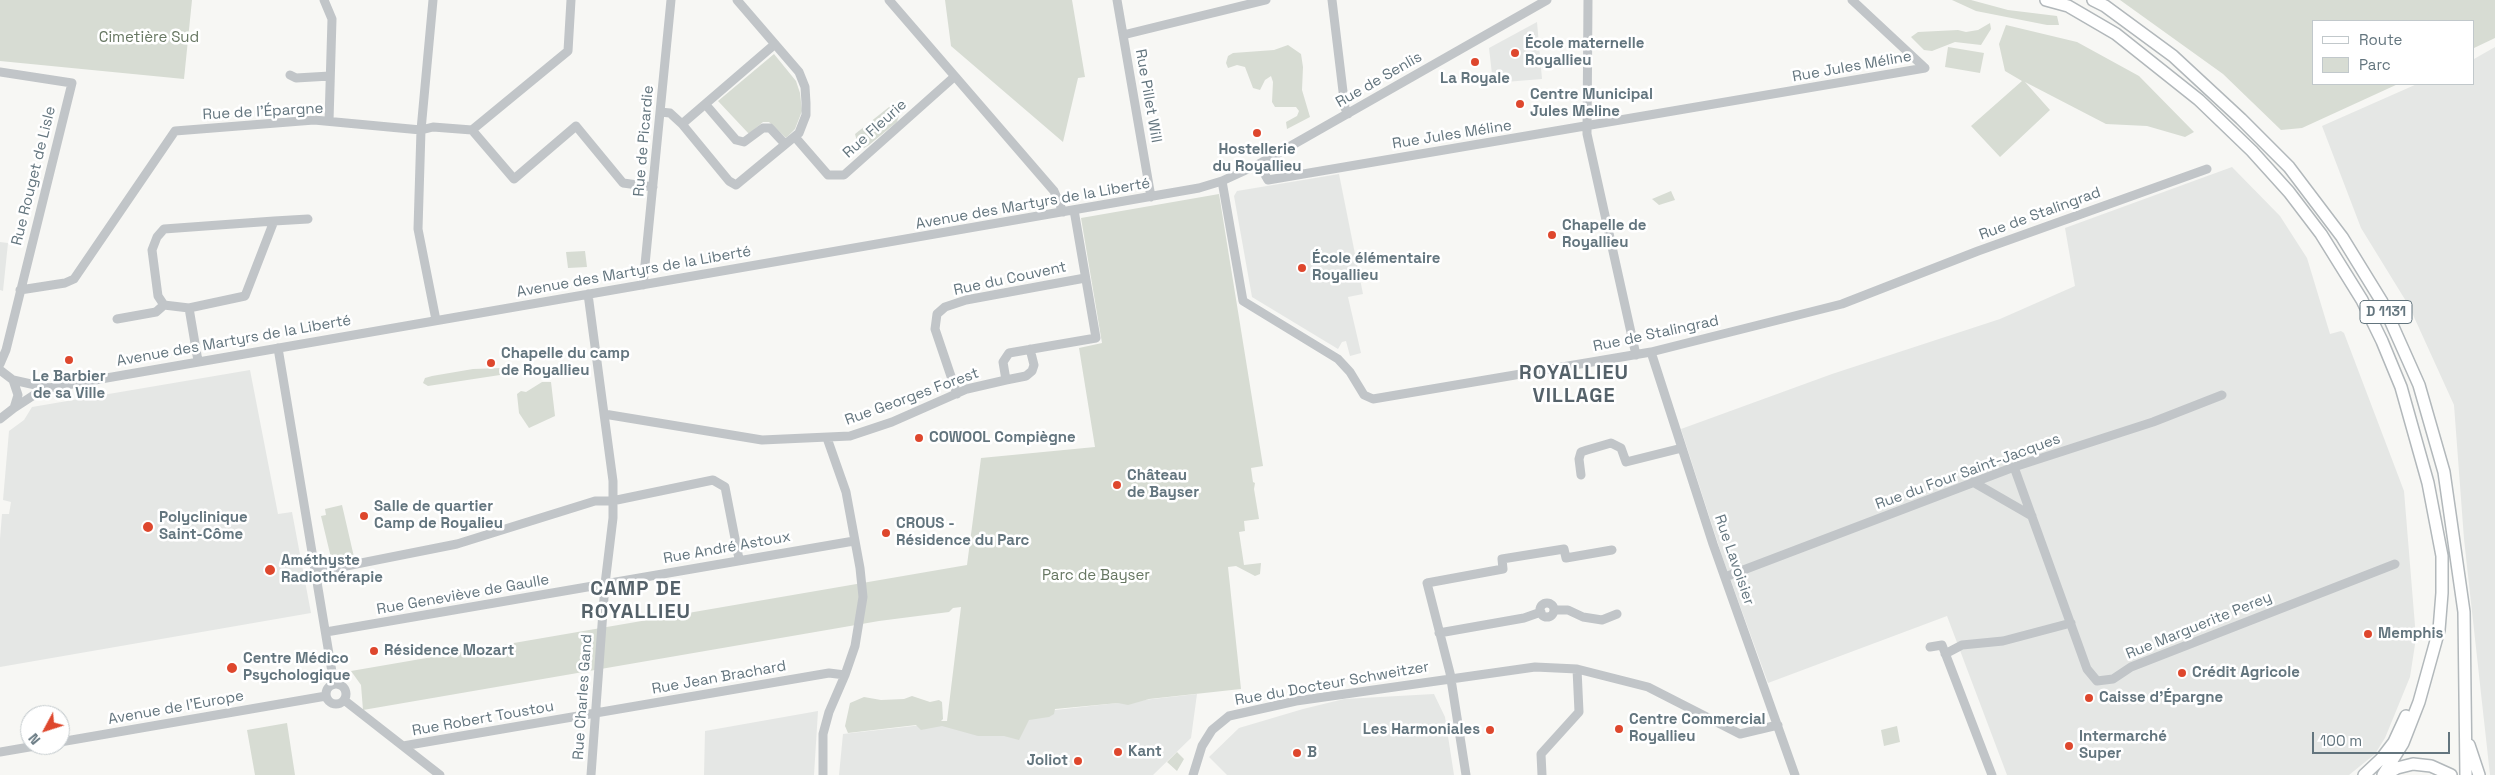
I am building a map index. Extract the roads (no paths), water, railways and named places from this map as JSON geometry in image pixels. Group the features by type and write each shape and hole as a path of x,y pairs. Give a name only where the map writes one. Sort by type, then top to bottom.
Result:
{"main road":[{"name":"D 1131","path":"2046,0 2068,6 2116,34 2199,100 2258,158 2289,192 2320,234 2362,300 2382,341 2401,387 2428,483 2442,556 2442,594 2438,630 2430,666 2402,743 2384,775"},
{"name":"D 1131","path":"2093,0 2105,6 2173,56 2242,119 2289,167 2342,237 2382,302 2419,385 2444,472 2464,612 2466,775"},
{"path":"2364,775 2381,759 2394,742 2417,687 2428,650 2442,569"},
{"path":"2466,733 2479,775"},
{"path":"2384,775 2397,768 2414,764 2430,766 2451,775"}],"street":[{"path":"324,0 332,19 329,121"},
{"path":"433,0 421,130 418,229 436,320"},
{"path":"571,0 568,50 472,130 514,179 576,126 623,183 653,187"},
{"name":"Rue de Picardie","path":"643,285 671,0"},
{"path":"660,112 670,114 682,124 729,181 736,185 795,137 802,128 806,116 805,87 799,72 737,0"},
{"path":"889,0 1054,192 1063,212"},
{"name":"Rue Pillet Will","path":"1117,0 1151,197"},
{"path":"1123,36 1266,0"},
{"path":"1332,0 1345,108 1348,114"},
{"name":"Rue de Senlis","path":"1222,182 1259,164 1547,0"},
{"path":"1588,0 1587,127 1636,355"},
{"name":"Rue Jules Méline","path":"1259,164 1268,180 1925,68 1852,0"},
{"path":"682,124 775,44"},
{"name":"Rue Rouget de Lisle","path":"0,72 72,83 6,350 0,364"},
{"path":"290,75 296,78 330,76"},
{"name":"Rue Fleurie","path":"795,137 828,175 844,175 954,76"},
{"path":"706,105 736,140 744,142 763,128 770,128 785,144"},
{"name":"Rue de l'Épargne","path":"20,290 65,283 74,279 175,131 314,120 421,130 433,127 472,130"},
{"name":"Rue de Stalingrad","path":"1222,182 1244,301 1338,359 1350,372 1367,397 1373,399 1651,352 1842,304 1978,251 2207,169"},
{"name":"Avenue des Martyrs de la Liberté","path":"0,419 34,395 49,388 1151,197 1222,182"},
{"path":"1006,380 1003,362 1009,354 1096,338 1074,210"},
{"path":"164,305 158,296 152,250 157,237 164,229 308,219"},
{"path":"117,319 156,312 164,305 189,308 245,296 274,221"},
{"name":"Rue du Couvent","path":"957,394 935,330 937,314 945,307 966,300 1085,278"},
{"name":"Rue Charles Gand","path":"588,294 613,482 613,518 591,775"},
{"path":"189,308 198,361"},
{"path":"278,348 334,684"},
{"name":"Rue Georges Forest","path":"604,414 762,440 850,436 892,422 957,394 1026,376 1032,371 1034,365 1030,349"},
{"name":"Rue Lavoisier","path":"1651,352 1724,577 1795,775"},
{"path":"0,370 13,380 18,395 14,408"},
{"name":"Avenue des Martyrs de la Liberté","path":"13,380 49,388"},
{"name":"Rue du Four Saint-Jacques","path":"1724,577 1973,482 2153,422 2222,394"},
{"path":"823,775 823,734 829,712 855,646 862,597 860,568 846,492 826,438"},
{"path":"1581,475 1579,459 1581,452 1595,447 1611,443 1621,448 1626,462 1682,448"},
{"name":"Rue Marguerite Perey","path":"2014,467 2091,676 2097,681 2105,682 2131,667 2395,564"},
{"path":"316,572 457,544 595,502 612,501 713,480 725,486 739,560"},
{"path":"1973,482 2032,516"},
{"name":"Rue André Astoux","path":"606,584 854,541"},
{"path":"1466,775 1451,678 1426,582 1502,569 1502,559 1564,549 1566,558 1612,550"},
{"name":"Rue Geneviève de Gaulle","path":"326,632 606,584"},
{"path":"1439,633 1524,618 1541,612 1546,617 1552,615 1554,610 1568,610 1583,618 1602,620 1617,614"},
{"path":"1946,654 1962,645 2003,641 2072,623"},
{"path":"1930,646 1942,645 1992,775"},
{"name":"Rue du Docteur Schweitzer","path":"1193,775 1202,746 1212,730 1229,716 1296,701 1535,667 1578,669 1648,687 1740,734 1778,725"},
{"path":"1542,775 1541,754 1579,712 1578,669"},
{"name":"Rue Jean Brachard","path":"597,713 829,673 845,675"},
{"path":"334,684 339,684 346,691 344,700 336,704 332,703 326,696 326,690 334,684"},
{"name":"Avenue de l'Europe","path":"70,740 326,696"},
{"path":"344,700 440,775"},
{"name":"Rue Robert Toustou","path":"403,746 597,713"},
{"path":"0,752 20,749"}],"place":[{"name":"École maternelle Royallieu","path":"1515,53"},
{"name":"La Royale","path":"1475,62"},
{"name":"Centre Municipal Jules Meline","path":"1520,104"},
{"name":"Hostellerie du Royallieu","path":"1257,133"},
{"name":"Chapelle de Royallieu","path":"1552,235"},
{"name":"École élémentaire Royallieu","path":"1302,268"},
{"name":"Le Barbier de sa Ville","path":"69,360"},
{"name":"Chapelle du camp de Royallieu","path":"491,363"},
{"name":"COWOOL Compiègne","path":"919,438"},
{"name":"Château de Bayser","path":"1117,485"},
{"name":"Salle de quartier Camp de Royalieu","path":"364,516"},
{"name":"Polyclinique Saint-Côme","path":"148,527"},
{"name":"CROUS - Résidence du Parc","path":"886,533"},
{"name":"Améthyste Radiothérapie","path":"270,570"},
{"name":"Memphis","path":"2368,634"},
{"name":"Résidence Mozart","path":"374,651"},
{"name":"Centre Médico Psychologique","path":"232,668"},
{"name":"Crédit Agricole","path":"2182,673"},
{"name":"Caisse d'Épargne","path":"2089,698"},
{"name":"Centre Commercial Royallieu","path":"1619,729"},
{"name":"Les Harmoniales","path":"1490,730"},
{"name":"Intermarché Super","path":"2069,746"},
{"name":"Kant","path":"1118,752"},
{"name":"B","path":"1297,753"},
{"name":"Joliot","path":"1078,761"}],"district":[{"name":"ROYALLIEU VILLAGE","path":"1574,386"},
{"name":"CAMP DE ROYALLIEU","path":"636,602"}],"park label":[{"name":"Cimetière Sud","path":"149,38"},
{"name":"Parc de Bayser","path":"1096,576"}]}
